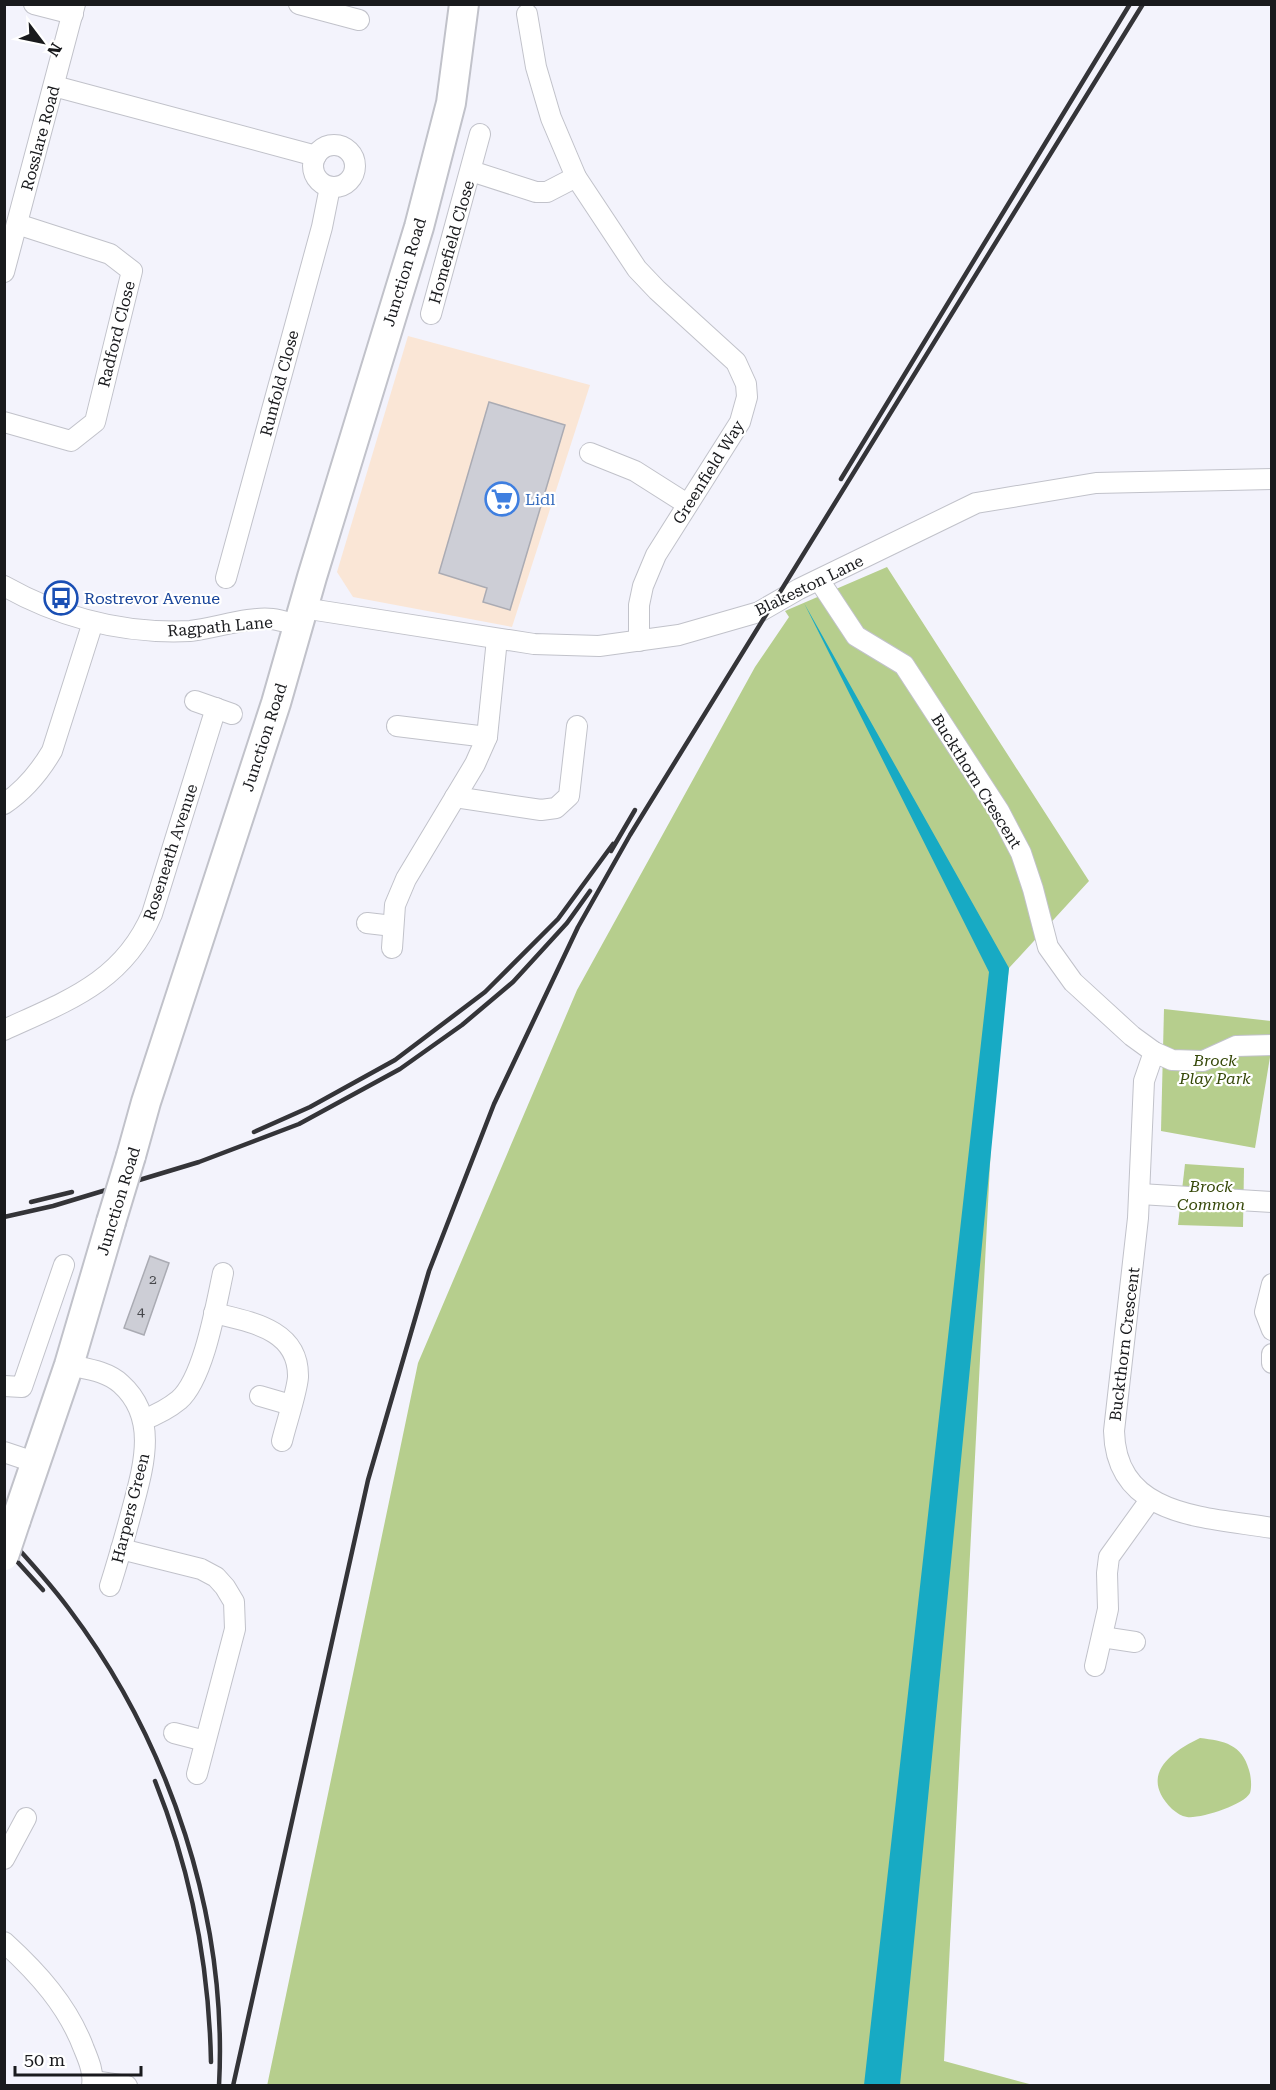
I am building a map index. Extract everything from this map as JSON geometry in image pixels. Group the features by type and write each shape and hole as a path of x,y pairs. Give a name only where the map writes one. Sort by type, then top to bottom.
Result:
{"main road":[{"name":"Junction Road","path":"4,1556 69,1365 146,1102 276,703 376,362 419,227 451,103 464,4"}],"street":[{"path":"34,4 74,9"},
{"path":"299,4 359,21"},
{"name":"Rosslare Road","path":"4,272 74,9"},
{"name":"Greenfield Way","path":"527,14 536,67 548,108 576,177 637,269 736,362 746,384 746,404 740,422 656,555 643,586 639,605 639,641"},
{"path":"54,86 316,156"},
{"name":"Homefield Close","path":"431,314 480,134"},
{"path":"333,145 342,146 351,153 355,162 354,172 349,181 339,187 330,187 321,183 315,176 313,166 316,156 324,148 333,145"},
{"name":"Homefield Close","path":"471,171 536,192 547,192 576,177"},
{"name":"Runfold Close","path":"226,578 322,227 330,187"},
{"name":"Radford Close","path":"4,422 71,441 95,423 132,272 110,254 17,224"},
{"path":"590,453 635,471 687,504"},
{"name":"Blakeston Lane","path":"301,617 534,644 599,646 639,641 680,635 759,612 799,589 976,503 1096,483 1272,479"},
{"name":"Buckthorn Crescent","path":"819,580 856,636 904,665 999,811 1021,853 1048,947 1073,982 1132,1036 1154,1052 1172,1060 1203,1061 1236,1046 1272,1045"},
{"name":"Ragpath Lane","path":"4,585 59,613 131,629 191,630 270,618 301,617"},
{"path":"4,804 25,789 42,769 52,751 93,622"},
{"path":"392,948 394,905 406,879 475,764 487,737 497,639"},
{"name":"Roseneath Avenue","path":"4,1030 94,985 116,969 136,944 152,914 224,711 195,701"},
{"path":"397,726 487,737"},
{"path":"455,798 541,810 556,808 569,796 577,726"},
{"path":"368,923 393,926"},
{"name":"Buckthorn Crescent","path":"1154,1052 1144,1081 1140,1194 1114,1448 1119,1463 1128,1477 1150,1500 1179,1512 1272,1528"},
{"path":"1140,1194 1272,1202"},
{"path":"4,1386 22,1387 64,1265"},
{"path":"143,1420 159,1414 181,1399 197,1372 224,1273"},
{"path":"1272,1284 1265,1312 1272,1330"},
{"path":"214,1313 262,1326 283,1338 295,1356 298,1378 282,1441"},
{"path":"1272,1354 1272,1363"},
{"name":"Harpers Green","path":"69,1365 108,1375 121,1383 140,1409 143,1420 146,1444 143,1469 110,1586"},
{"path":"260,1396 291,1405"},
{"path":"4,1452 37,1463"},
{"path":"1095,1666 1108,1603 1109,1557 1150,1500"},
{"path":"121,1550 201,1569 216,1577 234,1602 235,1629 197,1774"},
{"path":"1102,1637 1135,1642"},
{"path":"174,1732 206,1741"},
{"path":"4,1859 10,1836 26,1818"},
{"path":"4,1942 31,1966 64,2007 82,2044 93,2083 127,2085"}],"shaded area":[{"path":"408,336 590,385 512,627 353,597 337,572"}],"green space":[{"path":"887,567 1089,881 1009,968 994,1087 944,2061 1033,2085 267,2086 418,1363 577,990 755,667 789,617 785,611"},
{"name":"Brock Play Park","path":"1164,1009 1271,1021 1271,1051 1255,1148 1161,1131"},
{"name":"Brock Common","path":"1185,1164 1244,1168 1243,1227 1178,1225"},
{"path":"1200,1738 1231,1745 1242,1754 1249,1770 1251,1791 1246,1798 1231,1806 1201,1816 1187,1817 1172,1809 1162,1797 1158,1786 1158,1776 1169,1758"}],"water":[{"path":"804,603 1009,968 900,2085 864,2085 989,972"}],"building":[{"name":"Lidl","path":"489,402 565,425 510,610 483,602 487,588 439,573"},
{"path":"150,1256 169,1263 144,1335 124,1328"}],"railway":[{"path":"841,479 1130,4"},
{"path":"233,2086 368,1480 429,1271 494,1104 578,927 630,835 1143,4"},
{"path":"611,851 635,810"},
{"path":"254,1132 310,1107 395,1060 485,992 558,919 613,844"},
{"path":"4,1217 53,1206 199,1162 299,1124 400,1069 462,1025 513,982 567,923 590,891"},
{"path":"31,1202 72,1192"},
{"path":"4,1533 69,1609 105,1661 136,1716 163,1775 185,1835 202,1897 214,1959 219,2023 219,2086"},
{"path":"4,1547 43,1590"},
{"path":"155,1781 179,1849 196,1919 206,1990 211,2062"}],"place":[{"name":"Lidl","path":"502,499"},
{"name":"Rostrevor Avenue","path":"61,598"}]}
